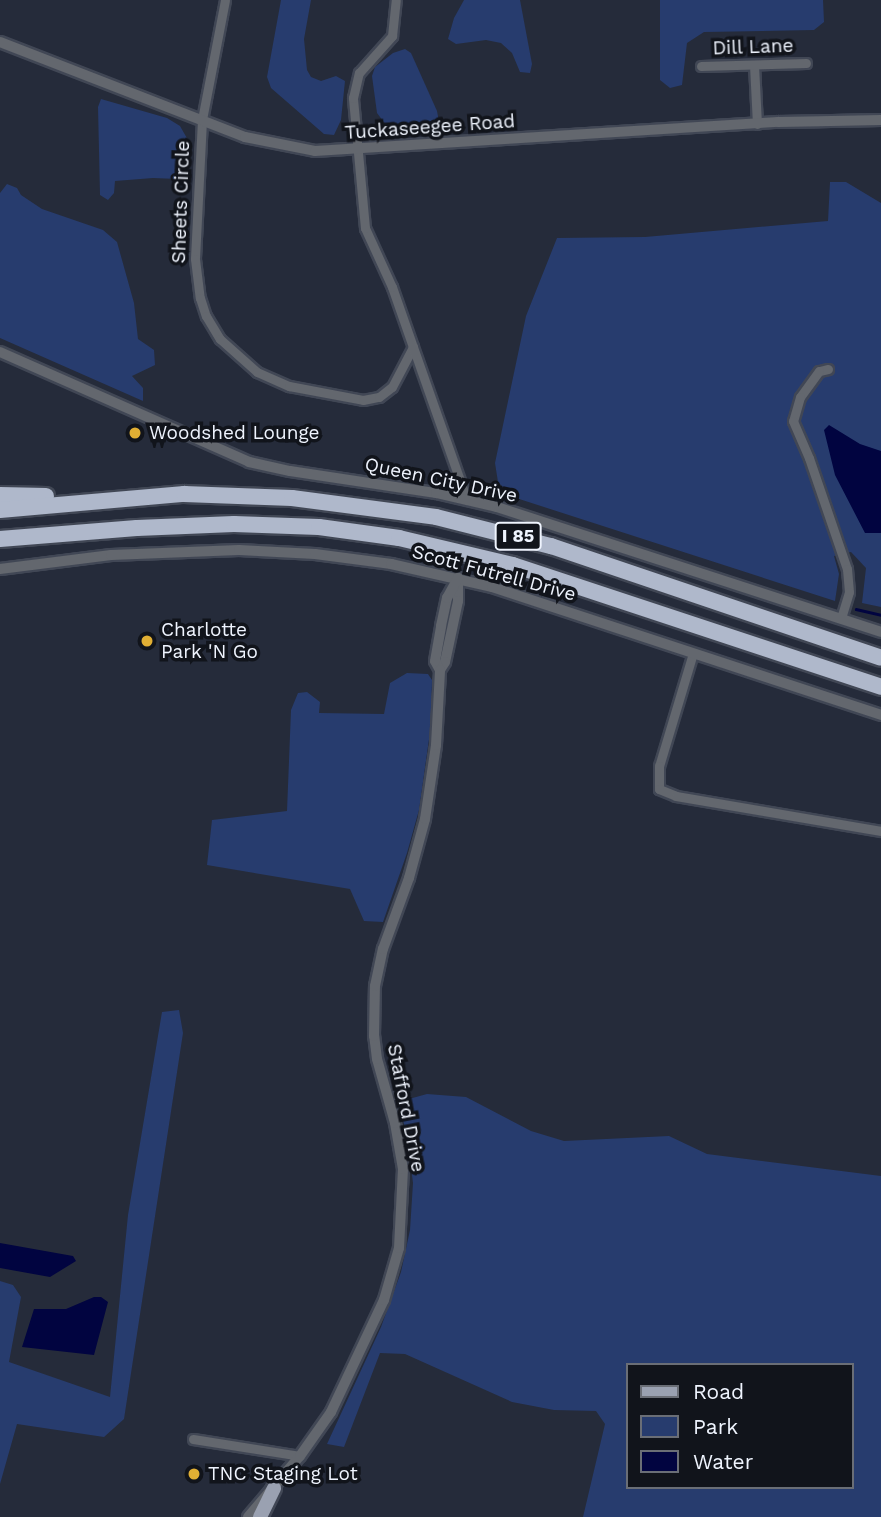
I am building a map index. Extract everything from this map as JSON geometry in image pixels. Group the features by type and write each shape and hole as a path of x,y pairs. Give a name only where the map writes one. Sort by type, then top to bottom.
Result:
{"highway":[{"name":"I 85","path":"0,510 184,494 292,498 370,506 465,523 592,559 881,658"},
{"path":"0,495 139,496"},
{"name":"I 85","path":"0,539 137,528 234,524 319,527 399,538 526,569 881,687"}],"main road":[{"path":"260,1517 274,1488"}],"street":[{"name":"Sheets Circle","path":"225,0 202,120 196,278 206,316 230,350 274,380 300,388 363,400 379,397 392,387 413,347"},
{"path":"396,0 392,36 359,73 353,88 365,228 392,287 467,500"},
{"name":"Tuckaseegee Road","path":"0,43 245,137 285,147 360,150 757,124 881,120"},
{"name":"Dill Lane","path":"701,66 806,63"},
{"path":"754,65 757,124"},
{"name":"Queen City Drive","path":"0,352 249,462 467,500 540,520 881,632"},
{"path":"828,369 819,371 800,397 793,421 809,458 847,569 849,592 841,618"},
{"name":"Scott Futrell Drive","path":"0,569 111,555 239,550 327,555 390,564 458,578 881,715"},
{"name":"Stafford Drive","path":"248,1517 300,1456 331,1412 387,1293 399,1248 404,1198 403,1170 395,1123 379,1067 374,1036 375,986 383,949 409,878 425,819 436,745 440,670 435,661 447,598 458,578"},
{"path":"693,653 659,766 659,789 676,796 881,831"},
{"path":"193,1439 300,1456"}],"green space":[{"path":"281,0 311,0 304,39 307,70 311,77 321,81 336,76 345,81 341,120 334,135 324,134 271,88 267,77"},
{"path":"464,0 520,0 532,64 530,73 520,72 512,53 501,43 486,40 456,44 448,39 454,18"},
{"path":"660,0 823,0 824,22 814,30 704,32 687,43 682,85 670,88 660,80"},
{"path":"405,49 411,53 437,111 439,122 436,128 399,131 389,129 377,113 372,76 375,67 393,53"},
{"path":"101,99 167,118 180,126 188,140 184,172 178,179 115,181 114,193 108,200 100,195 98,107"},
{"path":"830,182 846,182 881,203 881,607 862,603 866,568 851,552 834,556 839,574 835,601 513,497 498,482 495,463 526,316 557,238 645,237 828,221"},
{"path":"7,184 17,188 21,195 42,209 103,230 117,242 134,303 138,339 154,350 155,365 132,376 143,388 143,401 0,338 0,193"},
{"path":"407,673 428,674 432,680 431,725 419,810 383,922 364,921 350,889 207,865 212,820 287,811 291,710 298,693 307,692 320,702 319,713 384,714 390,683"},
{"path":"179,1010 183,1033 124,1419 104,1437 17,1424 0,1484 0,1281 13,1285 21,1297 9,1362 110,1397 128,1215 162,1012"},
{"path":"427,1094 466,1097 531,1131 564,1141 669,1136 707,1154 881,1176 881,1517 583,1517 605,1424 596,1411 554,1410 512,1402 405,1354 380,1353 344,1447 327,1444 381,1327 401,1272 410,1230 413,1183 407,1135 398,1102"}],"water":[{"path":"829,425 860,444 881,451 881,533 865,533 835,475 824,430"},
{"path":"0,1243 73,1256 76,1261 50,1277 0,1268"},
{"path":"94,1297 101,1297 108,1302 94,1355 22,1347 34,1309 66,1309"}],"waterway":[{"path":"856,609 881,615"}],"place":[{"name":"Woodshed Lounge","path":"135,433"},
{"name":"Charlotte Park 'N Go","path":"147,641"},
{"name":"TNC Staging Lot","path":"194,1474"}]}
